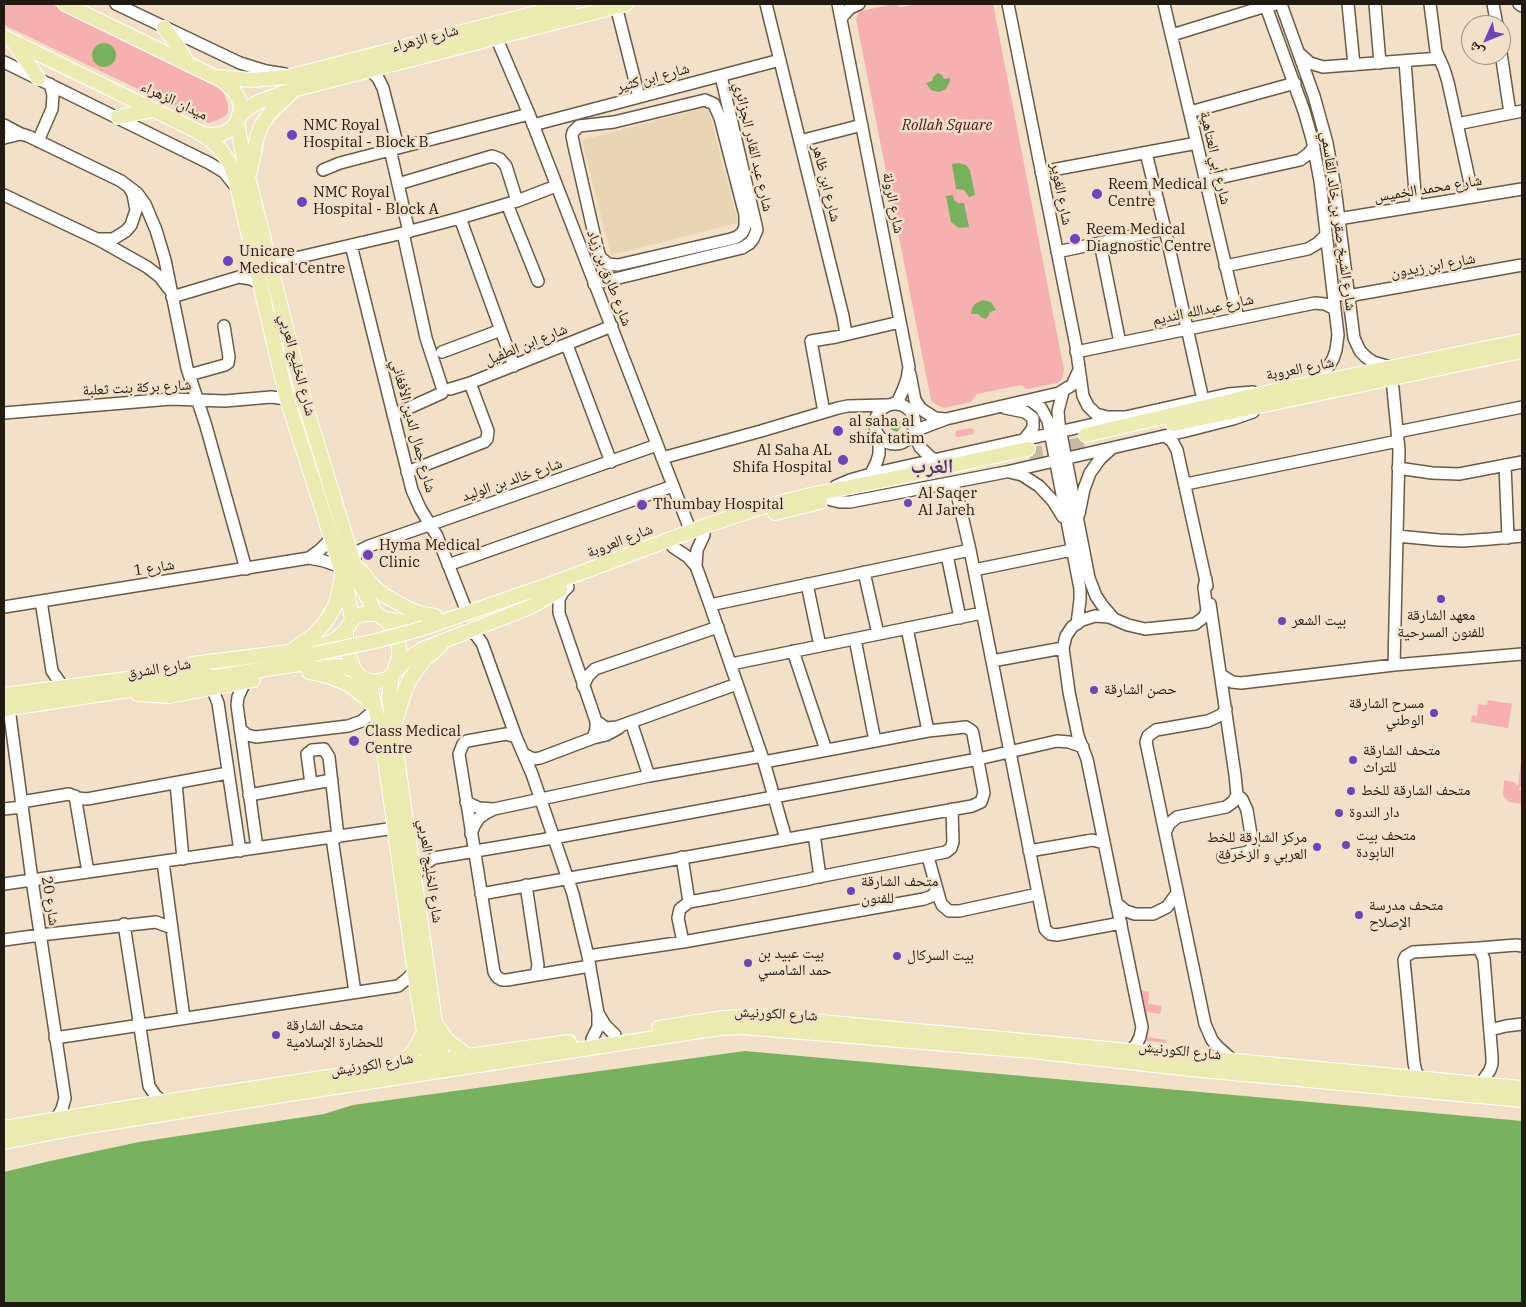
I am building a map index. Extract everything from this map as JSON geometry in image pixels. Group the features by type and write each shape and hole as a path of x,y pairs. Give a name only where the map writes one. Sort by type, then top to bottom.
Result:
{"main road":[{"path":"65,4 226,84 237,95 240,104 238,120"},
{"name":"شارع الزهراء","path":"238,120 247,109 295,82 545,7 571,4"},
{"name":"شارع الزهراء","path":"211,75 232,79 272,79 295,82 370,70 621,5"},
{"path":"164,28 188,64"},
{"path":"8,39 44,81"},
{"name":"ميدان الزهراء","path":"8,39 203,134 213,136 222,134 231,129 238,120"},
{"path":"250,180 254,151 262,124 295,82"},
{"path":"118,117 153,110"},
{"name":"شارع الخليج العربي","path":"238,120 244,161 346,566 349,625"},
{"name":"شارع الخليج العربي","path":"195,130 209,138 230,162 239,192 287,399 332,538 346,566 380,617"},
{"name":"شارع العروبة","path":"1266,399 1314,383 1392,373 1522,341"},
{"name":"شارع العروبة","path":"1088,438 1392,373 1522,351"},
{"path":"287,399 306,431 310,432 313,430"},
{"name":"شارع العروبة","path":"562,586 697,534 758,508 829,495 1027,448"},
{"name":"شارع العروبة","path":"316,658 373,650 673,547 697,534"},
{"path":"288,652 310,638 327,620 339,595 346,566 364,576 384,596 422,614 436,616"},
{"path":"354,669 330,666 169,696 148,695 125,685 138,672 145,670 288,652 325,644 340,636 349,625 363,614 410,623 426,620 532,583 545,580 562,586"},
{"path":"349,625 346,646 354,669 360,677 369,681 381,681 393,674 415,653 468,630 530,607 562,586"},
{"path":"380,617 394,632 400,649 393,674"},
{"path":"393,730 410,679 424,660 451,637"},
{"name":"شارع الشرق","path":"6,704 316,658"},
{"path":"296,672 317,674 343,682 356,690 374,707"},
{"name":"شارع الخليج العربي","path":"393,674 389,697 410,847 409,880 415,971 424,1032 437,1066"},
{"name":"شارع الخليج العربي","path":"369,681 382,738 395,828 421,920 435,1022 437,1066"},
{"name":"شارع الشرق","path":"6,704 63,687 125,685"},
{"name":"شارع الكورنيش","path":"4,1128 397,1067 437,1066 468,1056 723,1018 759,1016 1522,1088"},
{"path":"435,1022 447,1040 468,1056"},
{"name":"شارع الكورنيش","path":"4,1142 437,1066 720,1028 749,1027 1031,1051 1190,1069 1522,1100"},
{"path":"397,1067 414,1051 424,1032"}],"street":[{"path":"116,4 240,63 295,82"},
{"name":"شارع ابن ظاهر","path":"766,4 844,319 846,334"},
{"name":"شارع الرولة","path":"838,4 909,367 904,390 898,401 890,405"},
{"path":"841,18 846,11 859,4"},
{"name":"شارع الغوير","path":"1008,4 1012,45 1024,108 1041,172 1040,187 1051,240 1057,252 1060,289 1076,352 1083,396 1088,406 1096,414 1108,417 1127,417"},
{"name":"شارع أبي العتاهية","path":"1164,4 1238,318"},
{"name":"شارع الشيخ صقر بن خالد القاسمي","path":"1281,4 1309,81 1327,143 1335,188 1354,338 1360,351 1373,362 1392,373"},
{"path":"1348,4 1354,65"},
{"path":"1375,4 1380,63"},
{"path":"1430,4 1435,48 1446,74 1473,198"},
{"path":"621,5 639,98"},
{"path":"1172,35 1265,5 1275,6 1286,17"},
{"name":"شارع الشيخ صقر بن خالد القاسمي","path":"1265,5 1295,83 1318,168 1338,335 1336,350 1329,366 1314,383"},
{"name":"شارع طارق بن زياد","path":"496,37 531,120 657,446 697,534"},
{"path":"1299,53 1310,63 1324,67 1438,58"},
{"name":"شارع ابن كثير","path":"323,170 334,164 394,148 531,120 588,111 780,60"},
{"path":"1405,61 1416,206"},
{"path":"4,62 217,167 230,178 239,192"},
{"path":"1503,65 1510,113"},
{"path":"1309,81 1324,67"},
{"path":"370,70 378,78 383,88 406,232 426,338 445,390"},
{"name":"شارع عبد القادر الجزائري","path":"721,76 725,116 746,221 742,233 725,246"},
{"path":"38,141 52,109 53,95 44,81"},
{"path":"1190,112 1295,83"},
{"path":"52,109 71,95"},
{"path":"725,116 714,104 705,100 614,122 579,126 572,136 597,247 600,257 608,264 613,266 725,246"},
{"path":"588,111 593,124"},
{"path":"1458,124 1522,111"},
{"path":"4,125 112,176 137,193 145,204 161,245 189,375 246,569"},
{"path":"800,141 862,125"},
{"path":"4,138 21,134"},
{"path":"1041,172 1197,143"},
{"path":"1205,181 1300,160 1314,148"},
{"path":"1146,153 1203,400"},
{"path":"398,184 488,157 496,157 506,166 512,202 538,281"},
{"path":"1300,160 1318,168"},
{"path":"271,271 281,262 287,260 460,218 556,186"},
{"path":"97,239 105,240 120,236 131,225 136,210 129,187"},
{"name":"شارع محمد الخميس","path":"1338,219 1522,189"},
{"path":"4,195 97,239 140,263 160,277 171,294"},
{"path":"460,218 514,366"},
{"path":"1057,252 1165,229"},
{"path":"1308,249 1326,235"},
{"path":"1100,243 1120,343"},
{"path":"140,263 149,264 158,259 161,245"},
{"name":"شارع جمال الدين الأفغاني","path":"351,245 415,499 440,543 465,607"},
{"path":"594,284 725,246"},
{"path":"582,251 597,247"},
{"path":"1225,266 1308,249 1319,250 1329,256"},
{"path":"171,294 238,277 248,270 254,260"},
{"name":"شارع ابن زيدون","path":"1348,296 1522,265"},
{"path":"238,277 251,279 259,283"},
{"path":"1332,282 1340,294 1348,296"},
{"name":"شارع عبدالله النديم","path":"1076,352 1315,303 1325,304 1335,309"},
{"path":"824,412 811,341 900,322"},
{"path":"189,375 228,363 229,358 224,326"},
{"name":"شارع ابن الطفيل","path":"393,415 445,390 470,383 612,326"},
{"path":"442,352 501,330"},
{"path":"567,345 611,462"},
{"path":"909,367 914,395 918,405 930,416 946,419"},
{"path":"879,438 889,444 901,444 910,438 914,432 946,419 1063,392 1072,385 1079,370"},
{"path":"1392,373 1398,436 1394,665"},
{"path":"271,397 283,383"},
{"path":"407,472 484,442 487,439 488,431 470,383"},
{"path":"1063,392 1058,411 1056,433 1072,522 1092,587 1102,605 1115,620"},
{"path":"1237,392 1246,392 1266,399 1254,411 1234,419 1006,472 850,502 840,502 829,495 844,482 870,474 936,460 1027,448 1056,433 1237,392"},
{"name":"شارع بركة بنت ثعلبة","path":"4,413 171,399 225,400 271,397 287,399"},
{"path":"1030,400 1044,412 1056,433"},
{"path":"662,458 824,412 854,406 890,405 904,406 909,410 915,420 914,432 920,447 936,460"},
{"path":"874,426 878,412 890,405"},
{"path":"854,406 867,415 879,438 879,454 870,474"},
{"path":"1001,407 1025,412 1033,418 1033,428 1027,448"},
{"path":"1186,484 1522,407"},
{"path":"1177,450 1180,438 1186,431"},
{"path":"1165,436 1172,441 1177,450 1206,579 1236,775 1237,795 1233,802 1226,807 1177,817 1169,824 1165,833"},
{"name":"شارع خالد بن الوليد","path":"346,566 364,548 657,446"},
{"path":"1077,624 1080,590 1072,550 1072,522 1090,473 1100,459 1113,447"},
{"path":"1398,468 1448,474 1522,462"},
{"path":"1505,465 1508,538"},
{"path":"1006,472 1022,475 1039,486 1072,522"},
{"path":"948,484 954,488 957,494 970,550 1044,926 1050,934 1057,935 1121,923"},
{"path":"448,564 674,486"},
{"path":"696,566 697,534"},
{"path":"1397,536 1462,541 1522,536"},
{"path":"309,558 332,538"},
{"path":"673,547 688,556 696,566 763,759 786,839"},
{"path":"710,605 970,550"},
{"path":"974,570 1072,550"},
{"path":"946,555 960,618"},
{"name":"شارع 1","path":"4,607 309,558 346,566"},
{"path":"864,572 878,634"},
{"path":"1128,1052 1136,1044 1142,1027 1087,759 1078,736 1062,648 1066,636 1077,624 1082,620 1095,616 1102,616 1133,627 1145,629 1195,624 1204,617 1207,611 1204,588 1206,579"},
{"path":"806,584 820,646"},
{"path":"562,586 559,599 559,613 596,721 596,730 593,738"},
{"path":"41,601 52,671 63,687"},
{"path":"730,664 982,613"},
{"path":"1195,624 1207,631 1216,642"},
{"path":"576,664 585,669 595,669 718,627"},
{"path":"907,628 928,731"},
{"path":"468,630 476,635 482,643 516,737 532,774 568,878 582,925 598,1013 598,1027 592,1039"},
{"path":"855,639 875,741"},
{"path":"993,665 1062,648"},
{"path":"793,651 826,750"},
{"path":"1224,697 1230,690 1241,684 1394,665 1522,654"},
{"path":"584,686 588,676 595,669"},
{"path":"1221,675 1228,680 1241,684"},
{"path":"245,682 240,689 237,705 257,848"},
{"path":"596,721 606,728 627,724 738,684"},
{"path":"212,688 218,702 240,851"},
{"path":"218,702 222,697 226,696 237,705"},
{"name":"شارع 20","path":"6,704 65,1098"},
{"path":"240,729 247,735 256,737 348,726 362,721 370,714 374,707"},
{"path":"1226,709 1221,715 1208,721 1156,730 1148,736 1146,746 1208,1031 1218,1047 1235,1062"},
{"path":"524,754 536,759 593,738 606,736 627,724"},
{"path":"627,724 649,776"},
{"path":"466,802 479,808 494,809 649,776 826,750 962,726 969,728 973,734 984,793 983,798 978,804 482,894"},
{"path":"516,737 502,735 473,739 463,744 459,754 493,967 497,977 507,980 536,975 589,961 682,942 924,899 932,896 937,890"},
{"path":"409,880 422,866 434,858 553,838 978,759 1057,741 1069,742 1083,747"},
{"path":"311,784 307,757 309,751 320,748 328,754 332,780 335,837 355,992"},
{"path":"532,774 536,759"},
{"path":"4,809 65,794 87,799 228,773"},
{"path":"249,795 332,780"},
{"path":"176,783 183,859"},
{"path":"1223,857 1248,852 1253,847 1247,810 1242,799 1237,795"},
{"path":"75,796 88,872"},
{"path":"471,834 479,818 494,809"},
{"path":"682,942 678,914 682,906 689,902 946,852 954,842 952,809"},
{"path":"4,884 395,828"},
{"path":"814,834 815,878"},
{"path":"1029,851 1092,840 1104,844"},
{"path":"410,847 421,854 434,858"},
{"path":"928,856 942,905 949,911 954,912 1038,894"},
{"path":"682,857 689,902"},
{"path":"163,862 184,1018"},
{"path":"526,885 538,965 536,975"},
{"path":"1116,903 1130,912 1147,915 1163,910 1172,903 1177,893"},
{"path":"4,940 124,924 156,922 164,918 170,911"},
{"path":"156,922 172,928"},
{"path":"124,924 149,1086 163,1102"},
{"path":"1422,1079 1416,1072 1414,1063 1404,960 1406,956 1413,952 1522,946"},
{"path":"1479,948 1484,959 1492,1064 1480,1085"},
{"path":"55,1038 398,986 415,971"},
{"path":"398,986 418,996"},
{"path":"598,1013 605,1026 614,1035"},
{"path":"1490,1030 1522,1024"},
{"path":"141,1106 149,1086"},
{"path":"65,1098 81,1116"},
{"path":"56,1119 62,1109 65,1098"}],"shaded area":[{"path":"104,43 109,44 115,50 115,60 109,66 104,67 99,66 93,60 92,55 93,50 99,44"},
{"path":"938,73 944,79 950,78 946,89 939,92 931,90 926,83 932,81 933,77"},
{"path":"708,107 738,223 611,255 582,140"},
{"path":"952,164 966,165 970,170 975,195 969,197 964,190 956,189"},
{"path":"953,195 954,200 958,203 964,203 969,227 959,228 951,222 946,196"},
{"path":"982,300 991,302 996,310 990,312 985,319 978,314 971,314 975,304"},
{"path":"893,418 902,424 897,432 888,426 889,421"},
{"path":"745,1051 1522,1121 1522,1303 4,1303 4,1172 139,1142 324,1114 353,1105"}],"green space":[{"path":"4,4 51,4 221,86 228,105 228,113 222,118 209,123 4,25"},
{"name":"Rollah Square","path":"894,4 901,7 918,4 993,4 1064,370 1062,379 1057,383 1027,389 1021,385 977,394 971,402 944,408 931,400 856,19 861,11"},
{"path":"971,428 974,430 973,434 955,436 956,431"},
{"path":"1488,700 1512,704 1508,728 1471,722 1472,715 1477,716 1478,704 1487,705"},
{"path":"1522,755 1522,787 1519,790 1522,791 1522,804 1509,802 1503,794 1504,780 1518,785"},
{"path":"1141,990 1149,992 1148,1008 1149,1004 1162,1006 1160,1014 1147,1012 1149,1029 1148,1037 1166,1040 1166,1043 1147,1041 1148,1028"}],"tunnel":[{"path":"1029,455 1090,442"}],"place":[{"name":"NMC Royal Hospital - Block B","path":"292,135"},
{"name":"Reem Medical Centre","path":"1097,194"},
{"name":"NMC Royal Hospital - Block A","path":"302,202"},
{"name":"Reem Medical Diagnostic Centre","path":"1075,239"},
{"name":"Unicare Medical Centre","path":"228,261"},
{"name":"al saha al shifa tatim","path":"838,431"},
{"name":"Al Saha AL Shifa Hospital","path":"843,460"},
{"name":"Al Saqer Al Jareh","path":"908,503"},
{"name":"Thumbay Hospital","path":"642,505"},
{"name":"Hyma Medical Clinic","path":"368,555"},
{"name":"معهد الشارقة للفنون المسرحية","path":"1441,599"},
{"name":"بيت الشعر","path":"1282,621"},
{"name":"حصن الشارقة","path":"1094,690"},
{"name":"مسرح الشارقة الوطني","path":"1434,713"},
{"name":"Class Medical Centre","path":"354,741"},
{"name":"متحف الشارقة للتراث","path":"1353,760"},
{"name":"متحف الشارقة للخط","path":"1351,791"},
{"name":"دار الندوة","path":"1339,813"},
{"name":"متحف بيت النابودة","path":"1346,845"},
{"name":"مركز الشارقة للخط العربي و الزخرفة","path":"1317,847"},
{"name":"متحف الشارقة للفنون","path":"851,891"},
{"name":"متحف مدرسة الإصلاح","path":"1359,915"},
{"name":"بيت السركال","path":"897,956"},
{"name":"بيت عبيد بن حمد الشامسي","path":"748,963"},
{"name":"متحف الشارقة للحضارة الإسلامية","path":"276,1035"}],"district":[{"name":"الغرب","path":"932,467"}]}
